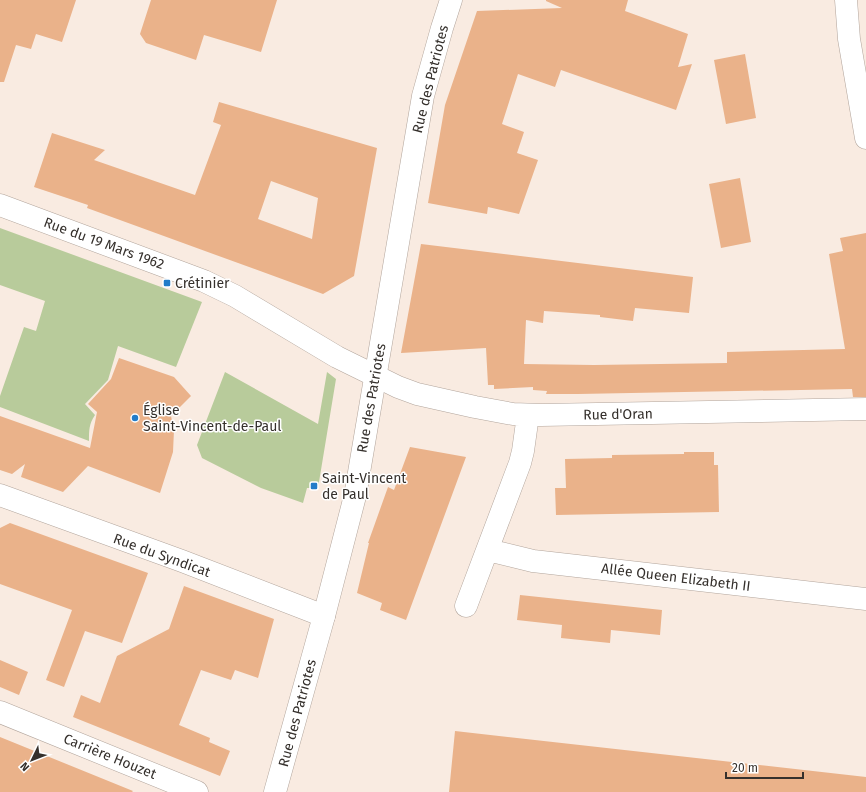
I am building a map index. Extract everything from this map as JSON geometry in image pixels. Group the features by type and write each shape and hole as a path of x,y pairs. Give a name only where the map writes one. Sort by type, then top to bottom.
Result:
{"street":[{"name":"Rue des Patriotes","path":"275,792 324,616 355,496 423,96 442,28 452,0"},
{"path":"846,0 849,40 866,138"},
{"name":"Rue du 19 Mars 1962","path":"0,205 190,274 212,284 235,296 337,357 375,376"},
{"name":"Rue d'Oran","path":"375,376 398,387 428,396 513,414 528,415 866,409"},
{"path":"466,606 524,451 528,415"},
{"name":"Rue du Syndicat","path":"0,496 182,561 324,616"},
{"name":"Allée Queen Elizabeth II","path":"488,550 533,561 866,599"},
{"name":"Carrière Houzet","path":"0,712 198,792"}],"green space":[{"path":"0,228 202,302 176,367 118,346 108,380 85,404 95,415 90,427 89,441 0,407 0,396 24,327 36,331 45,301 0,285"},
{"path":"225,372 318,424 327,372 336,379 318,488 307,488 303,503 261,488 202,458 197,445"}],"building":[{"path":"0,0 76,0 62,42 36,34 31,49 16,45 4,82 0,82"},
{"path":"151,0 277,0 261,52 204,35 196,60 146,43 140,34"},
{"path":"546,0 628,0 625,11 688,34 678,67 692,64 676,110 561,70 555,87 518,74 502,124 524,132 517,153 538,160 519,214 488,207 487,214 428,203 445,105 477,11 562,8"},
{"path":"745,54 756,118 726,124 714,60"},
{"path":"219,102 377,148 354,276 323,294 87,208 88,205 34,187 52,133 105,150 94,160 195,195 221,125 213,122","holes":["271,181 318,198 312,239 258,219"]},
{"path":"740,178 751,242 721,248 709,184"},
{"path":"866,233 866,397 853,397 852,389 546,394 547,391 533,390 533,387 494,389 494,385 488,385 486,348 401,353 421,244 693,277 689,313 635,308 633,321 600,317 600,315 544,311 543,323 526,320 524,364 594,365 727,363 727,352 845,349 829,254 843,251 840,238"},
{"path":"119,358 174,377 191,396 171,416 174,430 173,452 160,493 88,466 63,492 21,477 25,464 12,474 0,470 0,416 90,448 97,412 88,404 111,379"},
{"path":"410,447 466,457 406,620 380,610 382,603 357,593 368,543 388,487 394,490"},
{"path":"684,452 714,452 714,465 718,465 719,512 556,515 555,488 566,488 565,459 612,458 612,455 684,454"},
{"path":"10,523 148,573 122,643 85,631 64,687 46,680 72,610 0,584 0,528"},
{"path":"184,586 274,619 258,678 235,670 231,680 201,670 179,725 210,738 209,742 230,751 220,776 73,717 81,695 100,703 117,656 169,629"},
{"path":"520,595 662,610 660,635 611,630 610,643 561,638 562,625 517,620"},
{"path":"0,660 28,672 19,695 0,687"},
{"path":"455,731 866,777 866,792 449,792"},
{"path":"0,737 133,791 0,792"}],"place":[{"name":"Crétinier","path":"167,283"},
{"name":"Église Saint-Vincent-de-Paul","path":"135,418"},
{"name":"Saint-Vincent de Paul","path":"314,486"}]}
